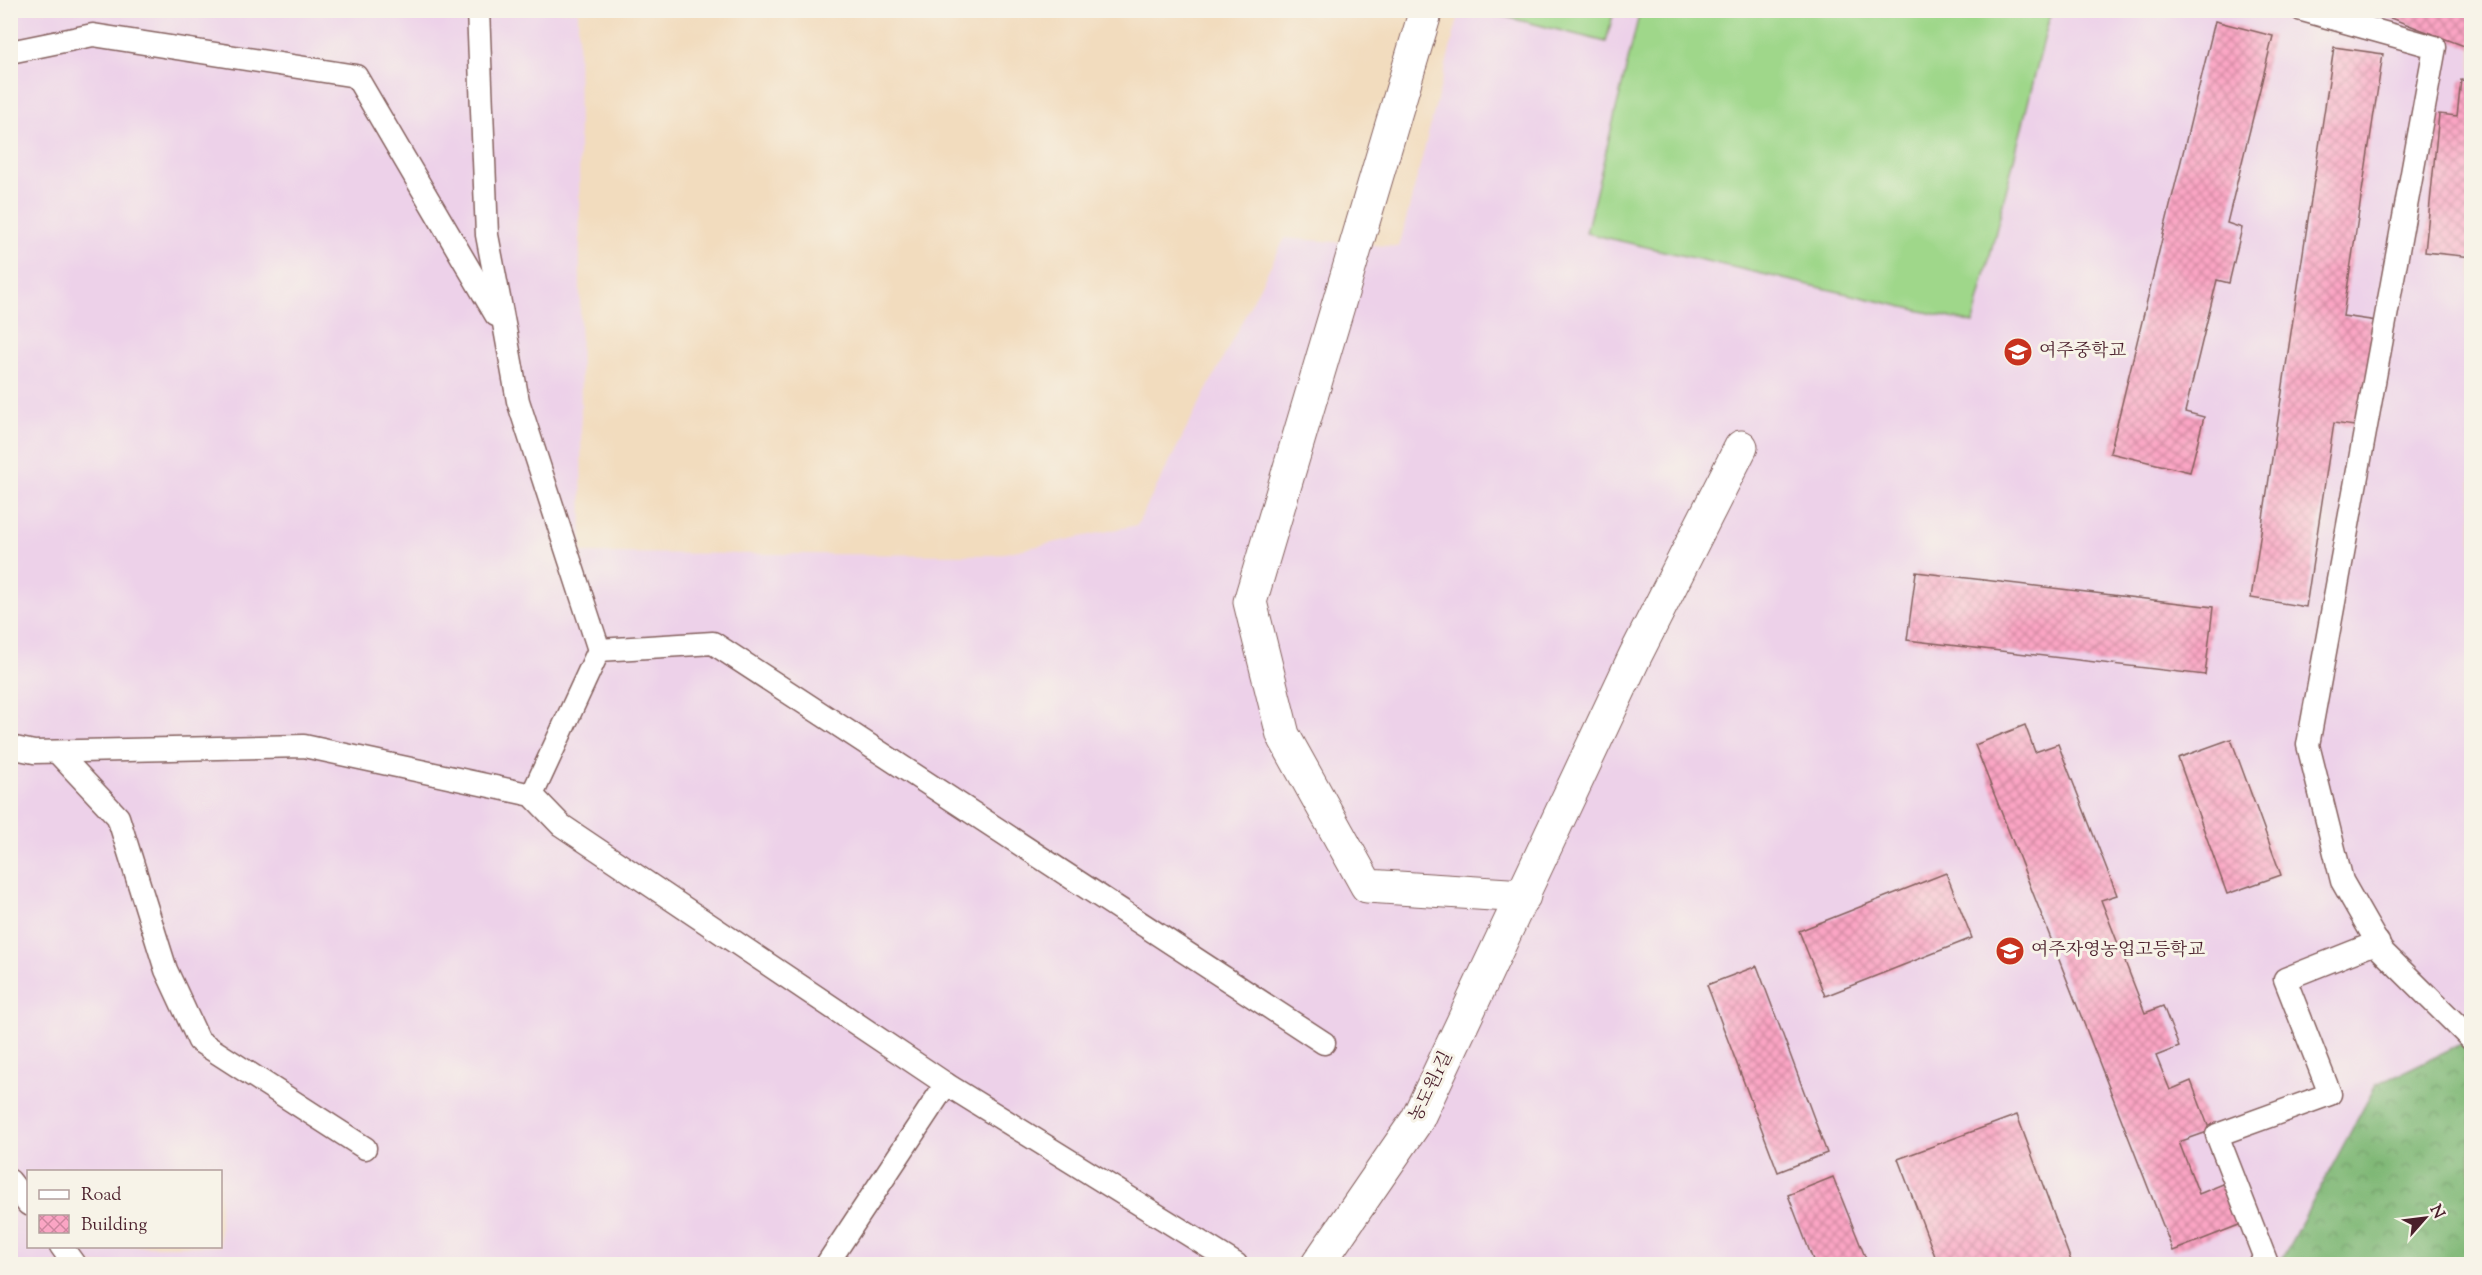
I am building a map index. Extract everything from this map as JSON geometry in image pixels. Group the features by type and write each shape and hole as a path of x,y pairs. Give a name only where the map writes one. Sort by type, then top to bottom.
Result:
{"street":[{"path":"1426,10 1250,602 1283,735 1367,886 1524,896"},
{"name":"농도원1길","path":"1318,1264 1417,1120 1635,656 1741,447"}],"lane":[{"path":"478,10 487,235 518,400 599,650 532,795"},
{"path":"2302,10 2435,47 2308,745 2342,881 2382,951 2472,1040"},
{"path":"10,52 93,35 356,76 505,329"},
{"path":"599,650 713,643 1324,1043"},
{"path":"10,747 34,752 57,752 304,746 532,795 561,825 946,1084 1236,1264"},
{"path":"57,752 118,817 166,970 199,1041 365,1148"},
{"path":"2260,1264 2266,1261 2217,1135 2330,1094 2285,979 2378,942"},
{"path":"827,1264 946,1084"},
{"path":"10,1181 27,1203"},
{"path":"62,1248 74,1264"}],"shaded area":[{"path":"10,11 578,11 582,553 995,555 1137,525 1285,238 1399,247 1460,11 2471,11 2471,1039 2376,1085 2279,1264 11,1264"}],"green space":[{"path":"1483,11 1614,11 1606,42"},
{"path":"1640,11 2051,11 1973,323 1586,233"},
{"path":"2471,1039 2471,1264 2279,1264 2376,1085"}],"building":[{"path":"2472,10 2472,49 2372,11"},
{"path":"2215,21 2273,36 2227,223 2242,228 2229,283 2217,280 2185,412 2204,417 2190,472 2110,453"},
{"path":"2334,47 2383,54 2343,316 2377,321 2361,427 2334,423 2306,607 2251,598"},
{"path":"2461,80 2472,81 2472,257 2425,252 2439,114 2457,116"},
{"path":"1916,572 2213,607 2205,675 1907,640"},
{"path":"2025,725 2035,752 2058,744 2117,895 2101,900 2145,1013 2163,1006 2179,1047 2156,1056 2170,1090 2191,1081 2210,1131 2179,1142 2199,1194 2228,1182 2244,1223 2173,1251 1975,745"},
{"path":"2231,739 2281,875 2227,894 2178,758"},
{"path":"1946,873 1972,938 1825,996 1799,931"},
{"path":"1757,966 1827,1153 1778,1172 1707,985"},
{"path":"2017,1115 2071,1261 2061,1264 1938,1264 1898,1159"},
{"path":"1833,1177 1868,1264 1803,1264 1813,1260 1788,1195"}],"place":[{"name":"여주중학교","path":"2018,352"},
{"name":"여주자영농업고등학교","path":"2010,951"}]}
